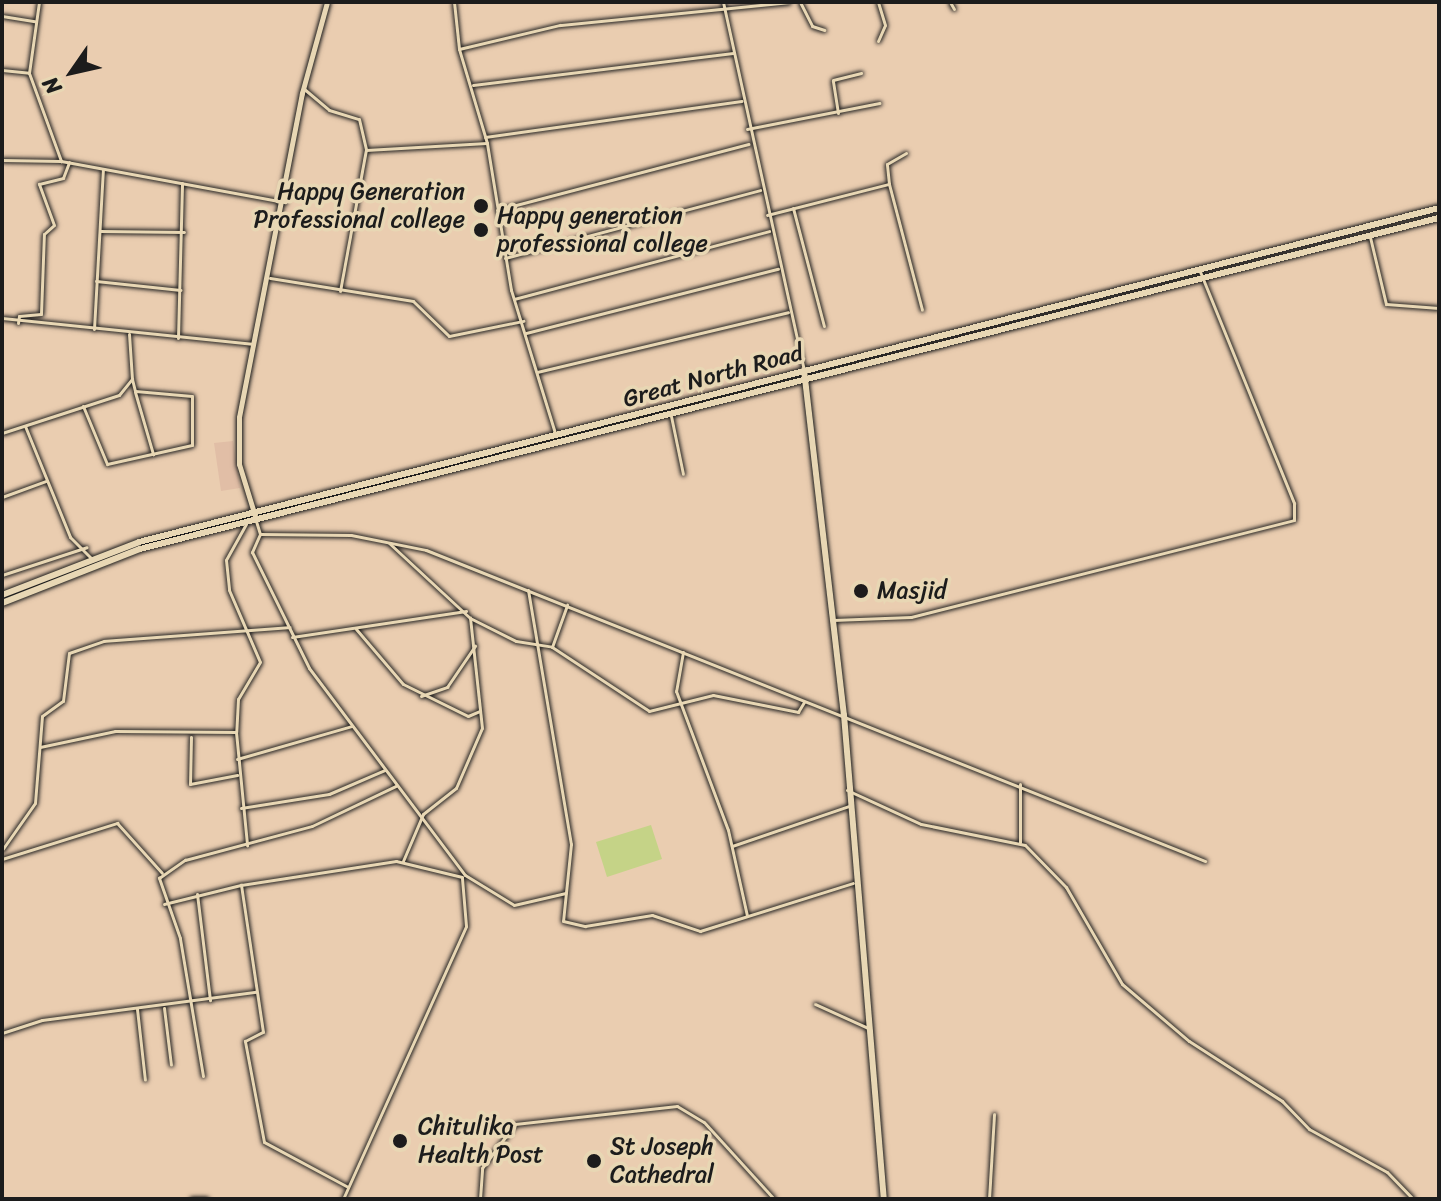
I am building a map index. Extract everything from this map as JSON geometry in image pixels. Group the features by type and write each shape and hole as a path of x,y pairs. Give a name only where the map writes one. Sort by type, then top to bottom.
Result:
{"main road":[{"path":"256,521 238,444 285,202 303,88 327,2"},
{"name":"Great North Road","path":"2,603 119,555 1202,278 1439,208"},
{"name":"Great North Road","path":"2,595 91,558 253,512 1199,269 1439,218"},
{"path":"804,370 844,715 853,883 870,1029 884,1199"}],"street":[{"path":"39,2 29,73 61,161"},
{"path":"454,2 459,49 473,85 486,140 504,258 556,436"},
{"path":"723,2 769,231 804,370"},
{"path":"459,49 560,25 724,11 789,2"},
{"path":"800,2 812,26 824,30"},
{"path":"878,2 885,25 878,41"},
{"path":"950,2 954,9"},
{"path":"2,16 35,21"},
{"path":"473,85 733,53"},
{"path":"2,70 29,73"},
{"path":"838,113 833,80 861,73"},
{"path":"303,88 329,110 359,119 366,150 339,292"},
{"path":"366,150 486,140 741,101"},
{"path":"747,129 879,103"},
{"path":"497,210 750,143"},
{"path":"906,153 887,164 889,184 922,310"},
{"path":"2,160 69,162 285,202"},
{"path":"18,324 19,316 41,314 44,234 54,220 39,184 63,178 69,162"},
{"path":"94,330 103,169"},
{"path":"178,338 184,232 182,183"},
{"path":"767,215 889,184"},
{"path":"504,258 760,190"},
{"path":"793,208 824,326"},
{"path":"99,230 184,232"},
{"path":"514,299 769,231"},
{"path":"1370,235 1386,304 1439,308"},
{"path":"525,333 778,269"},
{"path":"831,620 911,617 1294,520 1294,503 1199,269"},
{"path":"270,278 339,292 413,301 449,336 523,321"},
{"path":"96,281 181,290"},
{"path":"537,372 788,312"},
{"path":"2,318 18,324 255,344"},
{"path":"128,333 132,379 153,454"},
{"path":"2,433 119,395 132,379"},
{"path":"83,406 105,462 192,445 195,404 187,393 135,391"},
{"path":"670,412 683,474"},
{"path":"25,426 70,537 87,547 91,558"},
{"path":"2,497 46,481"},
{"path":"256,521 260,534 252,552 292,637 419,820 464,876 466,926 343,1199"},
{"path":"246,524 226,560 229,590 260,662 238,699 236,759 247,846"},
{"path":"260,534 351,535 389,543 528,590 804,702 1020,784 1205,861"},
{"path":"389,543 466,611 470,618 475,642 480,711 479,739 456,788 419,820 403,861"},
{"path":"2,575 87,547"},
{"path":"528,590 567,804 567,893 560,915 573,926 652,915 700,931 853,883"},
{"path":"552,647 567,605"},
{"path":"292,637 466,611"},
{"path":"470,618 552,647 649,711 684,706 713,695 798,712 804,702"},
{"path":"2,850 35,803 42,716 63,701 64,661 76,648 289,627"},
{"path":"356,629 386,670 420,696 468,716 480,711"},
{"path":"420,696 447,687 446,678 474,657 475,642"},
{"path":"683,652 674,683 732,846 747,916"},
{"path":"236,759 352,726"},
{"path":"40,747 115,731 191,735 236,732"},
{"path":"191,735 190,784 237,775"},
{"path":"241,808 329,794 385,770"},
{"path":"1020,784 1020,842"},
{"path":"203,1076 180,938 157,885 162,873 312,826 396,786"},
{"path":"847,790 921,824 1020,842 1066,887 1122,984 1196,1046 1282,1101 1309,1129 1387,1172 1413,1199"},
{"path":"732,846 849,806"},
{"path":"2,859 117,823 162,873"},
{"path":"164,904 244,884 403,861 464,876 514,905 567,893"},
{"path":"244,884 263,1033 245,1041 265,1146 348,1187"},
{"path":"197,894 210,1000"},
{"path":"2,1033 42,1020 164,1008 256,992"},
{"path":"815,1004 870,1029"},
{"path":"164,1008 171,1065"},
{"path":"137,1009 145,1080"},
{"path":"480,1199 482,1168 515,1124 677,1106 704,1122 774,1199"},
{"path":"989,1199 994,1114"},
{"path":"191,1199 207,1199"}],"shaded area":[{"path":"233,441 240,488 221,491 214,443"}],"green space":[{"path":"651,825 662,859 607,877 596,842"}],"place":[{"name":"Happy Generation Professional college","path":"481,206"},
{"name":"Happy generation professional college","path":"481,230"},
{"name":"Masjid","path":"861,591"},
{"name":"Chitulika Health Post","path":"400,1141"},
{"name":"St Joseph Cathedral","path":"594,1161"}]}
